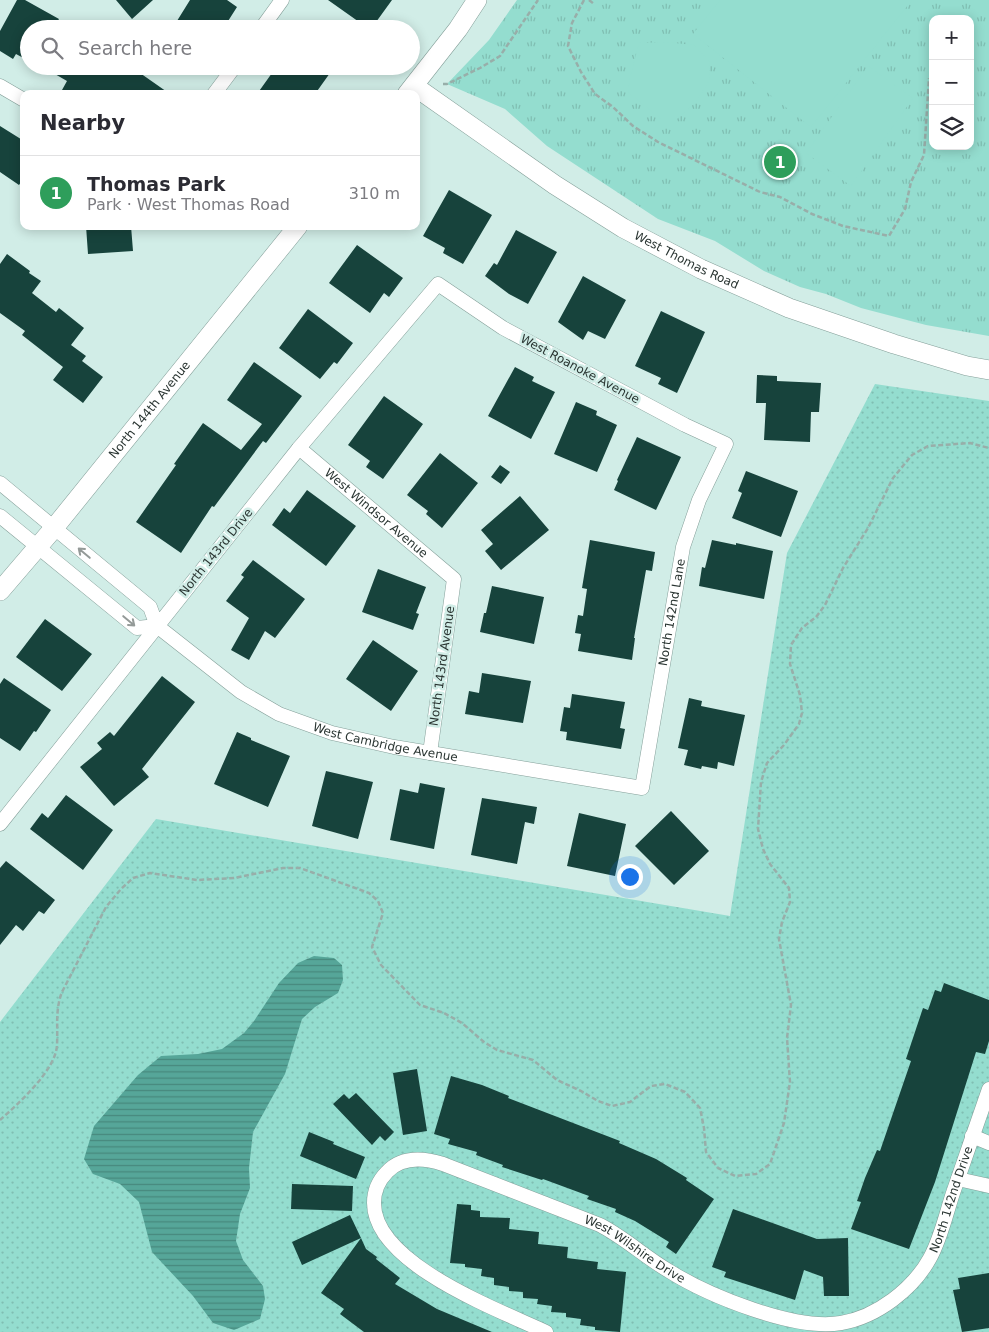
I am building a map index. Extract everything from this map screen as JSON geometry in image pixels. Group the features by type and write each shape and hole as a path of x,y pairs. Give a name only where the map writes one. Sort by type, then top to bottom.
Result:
{"main road":[{"path":"410,90 458,29 477,0"},
{"name":"West Thomas Road","path":"420,96 623,228 702,269 789,308 894,344 967,366 989,370"},
{"name":"North 144th Avenue","path":"0,591 54,528 295,230"}],"street":[{"path":"267,20 279,1"},
{"path":"217,90 228,75"},
{"path":"0,86 20,98"},
{"name":"West Roanoke Avenue","path":"438,284 504,328 685,425 726,444"},
{"name":"North 143rd Drive","path":"0,824 299,448 438,284"},
{"name":"North 142nd Lane","path":"642,788 683,547 698,500 726,444"},
{"name":"West Windsor Avenue","path":"299,448 454,579"},
{"name":"West Cambridge Avenue","path":"0,483 150,607 157,626 241,692 279,714 332,733 394,747 642,788"},
{"path":"0,516 137,628 157,626"},
{"name":"North 143rd Avenue","path":"430,753 454,579"},
{"path":"106,602 121,584"},
{"name":"North 142nd Drive","path":"894,1298 907,1289 931,1257 989,1089"},
{"path":"972,1136 989,1143"},
{"name":"West Wilshire Drive","path":"546,1332 430,1276 403,1254 381,1231 374,1209 374,1194 380,1180 392,1167 415,1159 428,1159 600,1225 621,1236 668,1271 694,1286 778,1317 807,1323 841,1323 868,1314 894,1298"},
{"path":"958,1179 989,1186"}],"path":[{"path":"410,90 447,84 500,56 538,0"},
{"path":"584,0 572,23 568,46 595,94 613,106 633,126 658,142 760,192 780,198 812,214 844,226 878,234 890,236 905,209 911,182 924,155 929,78"},
{"path":"589,0 594,4"},
{"path":"0,1120 44,1075 54,1060 57,1046 58,1004 62,992 106,907 133,878 150,873 197,880 234,878 283,868 300,868 369,893 378,901 383,913 372,947 381,965 420,1005 444,1013 462,1023 484,1042 497,1050 534,1060 557,1080 612,1106 630,1102 651,1086 665,1084 685,1092 700,1108 706,1152 718,1168 735,1176 756,1174 770,1164 784,1124 790,1082 787,1038 791,1005 778,939 790,902 789,888 770,864 763,849 758,830 761,782 767,763 784,745 799,724 802,713 800,695 790,664 791,645 802,628 816,617 825,605 843,568 868,528 893,478 912,455 928,446 970,443 989,448"}],"green space":[{"path":"517,0 989,0 989,336 926,325 861,308 826,294 800,287 764,271 715,241 658,219 547,146 505,109 447,84 489,40"},
{"path":"720,0 912,0 811,127 693,34"},
{"path":"665,42 694,45 710,62 709,81 696,102 677,119 661,119 628,92 639,43"},
{"path":"868,66 913,98 851,186 806,153"},
{"path":"875,384 989,401 989,1332 0,1332 0,1022 156,819 730,916 787,553"}],"shaded area":[{"path":"314,956 334,958 342,965 343,980 338,993 315,1007 302,1019 285,1074 253,1132 249,1168 250,1188 240,1214 236,1241 243,1260 263,1286 265,1299 260,1319 234,1330 213,1323 193,1296 152,1252 139,1202 120,1184 93,1174 84,1159 94,1126 138,1075 161,1056 198,1054 222,1049 244,1033 279,983 298,963"}],"building":[{"path":"17,0 25,0 59,19 20,20 20,56 16,54 13,59 0,51 0,31"},
{"path":"116,0 153,0 132,19"},
{"path":"190,0 227,0 237,7 229,20 178,20"},
{"path":"328,0 392,0 378,20 356,20"},
{"path":"57,75 143,75 164,90 62,90 67,81"},
{"path":"271,75 329,75 318,90 260,90"},
{"path":"0,126 20,138 20,184 19,185 0,172"},
{"path":"449,190 492,215 463,264 443,253 445,248 423,236"},
{"path":"86,230 131,230 133,251 88,254"},
{"path":"516,230 557,252 528,304 509,294 485,276 494,263 497,265"},
{"path":"357,245 403,278 389,297 384,293 370,313 329,283"},
{"path":"7,254 41,281 32,293 56,312 59,308 84,328 71,345 86,356 82,361 103,377 83,403 53,380 63,367 22,335 25,331 0,313 0,264"},
{"path":"583,276 626,300 605,339 588,331 583,340 558,322"},
{"path":"308,309 353,343 337,364 334,362 320,379 279,348"},
{"path":"661,311 705,332 677,393 658,384 661,378 635,366"},
{"path":"254,362 302,396 266,443 263,441 214,507 212,506 181,553 136,522 203,423 241,450 262,424 227,400"},
{"path":"515,367 534,377 532,381 555,392 531,439 488,416"},
{"path":"757,375 777,376 777,381 821,383 819,412 811,412 810,442 764,440 766,403 756,403"},
{"path":"384,396 423,424 383,479 366,467 370,461 348,445"},
{"path":"576,402 597,411 596,415 617,425 597,472 554,454"},
{"path":"637,437 681,457 656,510 614,490"},
{"path":"440,453 478,483 442,528 426,514 428,511 407,495"},
{"path":"500,465 510,472 501,484 491,477"},
{"path":"746,471 798,491 781,537 732,518 742,493 738,491"},
{"path":"307,490 356,526 326,566 272,525 284,508 290,513"},
{"path":"520,496 549,530 501,570 485,551 493,544 481,530"},
{"path":"590,540 655,552 652,571 646,570 632,660 578,651 581,634 575,633 578,615 583,616 587,589 582,588"},
{"path":"712,540 773,551 764,599 699,586 702,567 705,568"},
{"path":"253,560 305,599 275,638 265,631 249,660 231,650 249,618 226,601 244,577 241,575"},
{"path":"378,569 426,587 416,613 419,614 413,630 362,612"},
{"path":"492,586 544,597 534,644 480,632"},
{"path":"45,619 92,654 62,691 16,657"},
{"path":"373,640 418,671 391,711 346,679"},
{"path":"482,673 531,681 523,723 465,714 469,691 479,693"},
{"path":"162,676 195,702 142,769 149,777 114,806 80,767 102,749 97,743 110,732 114,736"},
{"path":"4,678 51,710 20,751 0,738 0,684"},
{"path":"572,694 625,702 620,728 625,729 621,749 566,740 567,732 560,731 564,707 570,708"},
{"path":"689,698 702,701 701,706 745,715 734,766 718,762 717,769 702,766 701,769 684,765 688,750 678,748"},
{"path":"237,732 251,738 251,740 290,756 268,807 214,784"},
{"path":"326,771 373,782 358,839 312,826"},
{"path":"420,783 445,788 434,849 390,840 400,789 418,793"},
{"path":"66,795 113,830 83,870 30,829 42,813 48,818"},
{"path":"482,798 537,807 534,824 525,822 517,864 471,855"},
{"path":"671,811 709,851 674,885 635,846"},
{"path":"579,813 626,824 615,876 567,866"},
{"path":"6,861 55,900 44,914 39,911 23,931 16,925 0,945 0,868"},
{"path":"944,983 989,1000 989,1041 985,1054 976,1052 935,1182 909,1249 851,1229 861,1202 857,1201 865,1178 877,1150 880,1151 911,1061 906,1059 923,1008 928,1010 935,990 941,992"},
{"path":"417,1069 427,1131 403,1135 393,1073"},
{"path":"451,1076 482,1085 509,1096 508,1098 620,1141 619,1143 656,1159 687,1178 686,1180 714,1199 676,1254 666,1247 669,1242 635,1221 615,1212 616,1209 587,1199 589,1196 543,1179 502,1167 503,1165 476,1155 477,1152 448,1144 450,1139 434,1134"},
{"path":"356,1093 394,1132 385,1141 380,1136 372,1145 333,1104 344,1094 349,1099"},
{"path":"309,1132 365,1157 356,1179 300,1156"},
{"path":"292,1184 353,1186 352,1211 291,1209"},
{"path":"457,1204 471,1205 471,1210 480,1211 480,1217 510,1218 509,1229 539,1232 538,1244 568,1247 567,1258 598,1262 597,1269 626,1272 620,1332 595,1330 595,1327 580,1325 581,1319 566,1317 566,1313 551,1312 552,1306 537,1304 538,1299 523,1298 523,1292 509,1291 509,1287 494,1285 494,1278 481,1276 482,1269 465,1267 465,1264 450,1263"},
{"path":"733,1209 817,1239 848,1238 849,1296 824,1296 823,1277 804,1270 795,1300 724,1277 726,1272 712,1267"},
{"path":"350,1215 361,1238 302,1265 292,1242"},
{"path":"361,1238 366,1249 400,1278 395,1284 437,1309 492,1332 364,1332 340,1314 344,1309 321,1293"},
{"path":"989,1273 989,1328 962,1332 953,1290 960,1289 958,1278"}],"place":[{"name":"Thomas Park","path":"780,162"}]}
